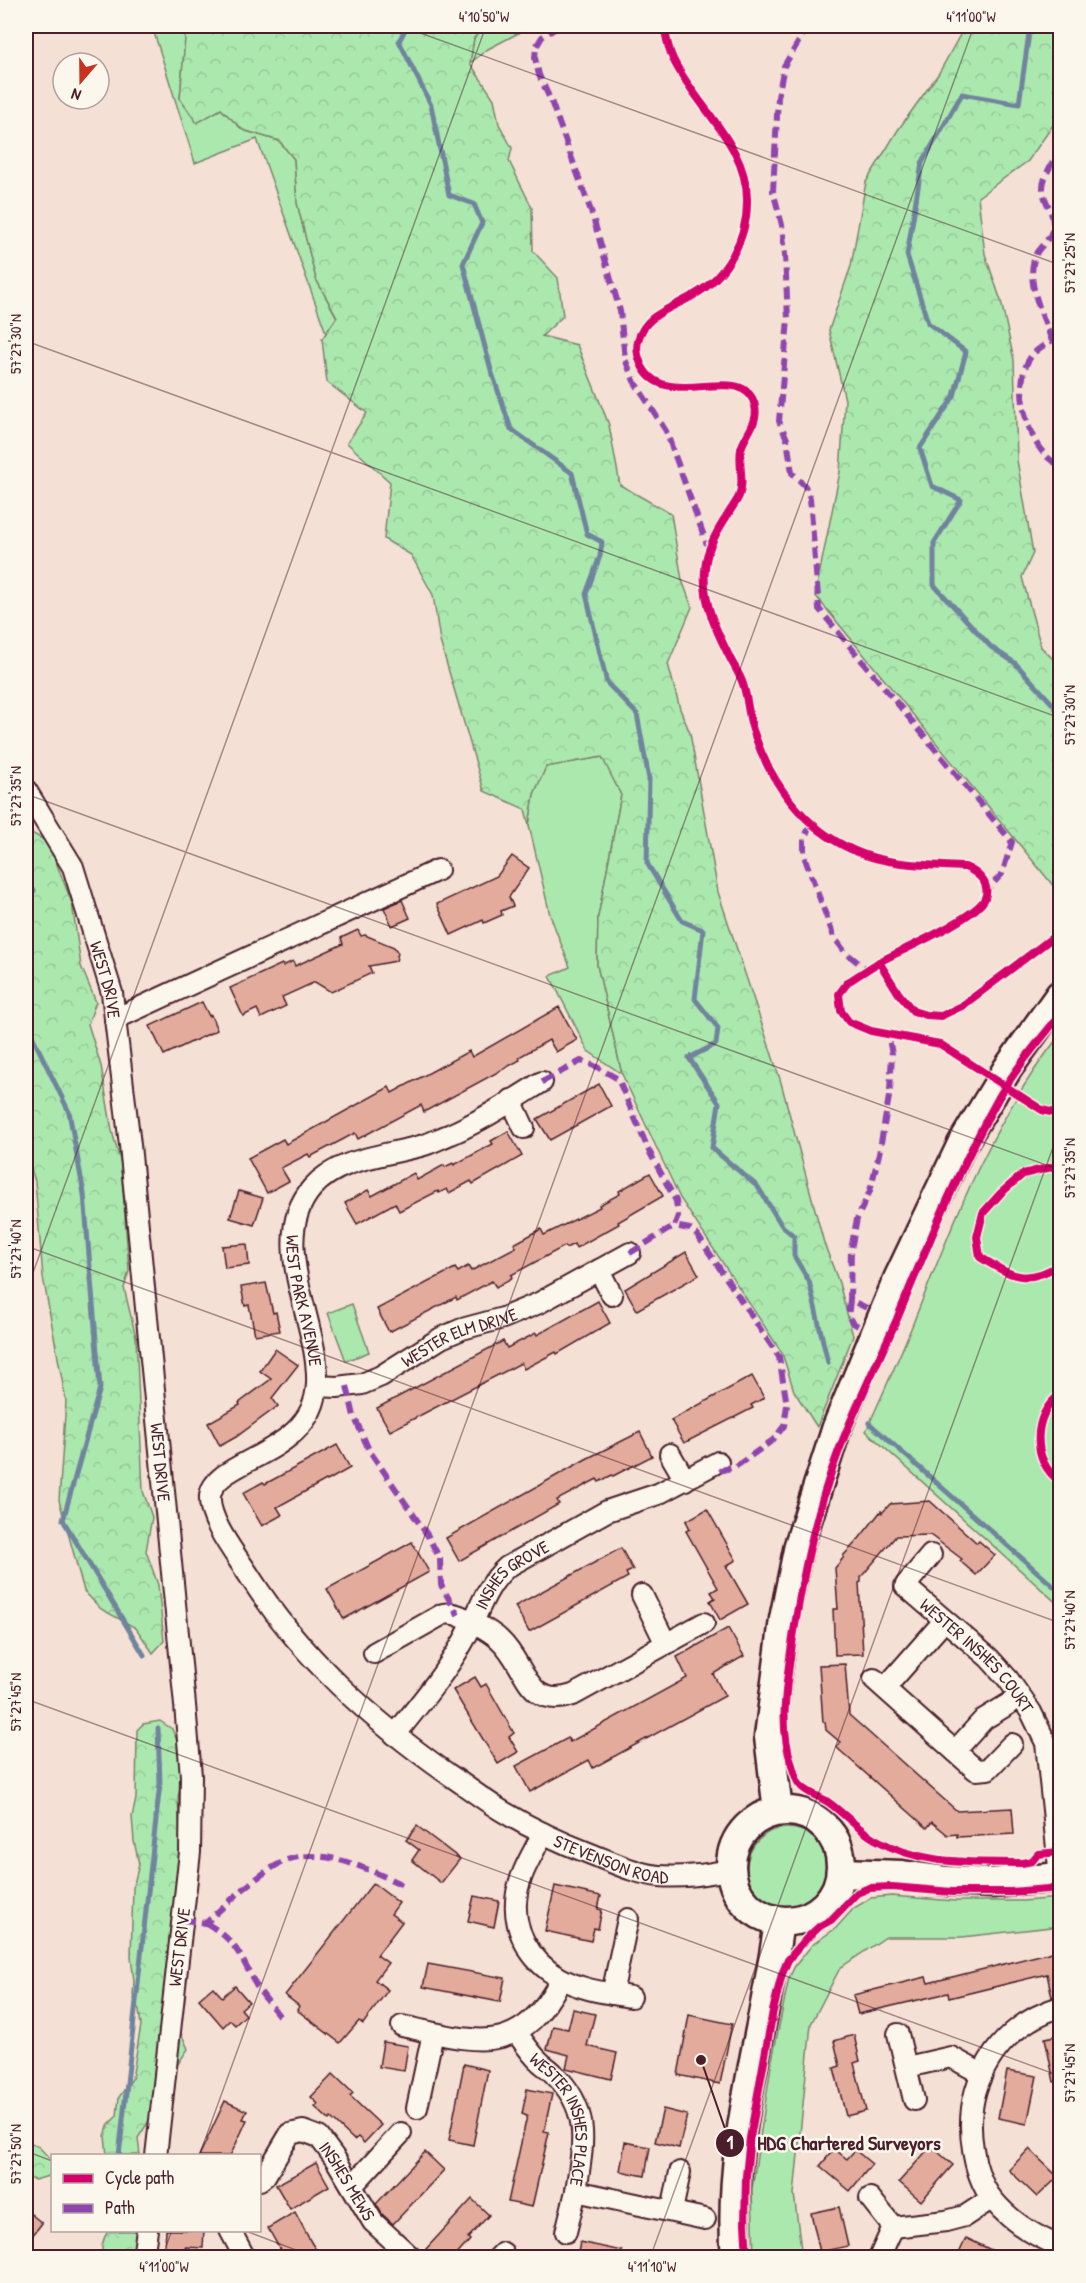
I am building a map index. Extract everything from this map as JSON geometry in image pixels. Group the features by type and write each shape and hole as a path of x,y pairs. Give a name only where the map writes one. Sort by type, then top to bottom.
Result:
{"street":[{"name":"WEST DRIVE","path":"26,790 73,867 112,993 130,1144 191,1776 190,1852 161,2151"},
{"path":"115,1019 438,870"},
{"path":"778,1811 769,1737 784,1619 799,1545 834,1437 898,1280 962,1144 1008,1068 1060,995"},
{"name":"WEST PARK AVENUE","path":"317,1386 315,1354 292,1239 298,1211 312,1188 331,1173 355,1162 427,1144 456,1132 542,1082"},
{"path":"511,1100 524,1128"},
{"name":"WESTER ELM DRIVE","path":"317,1386 337,1387 362,1384 381,1376 441,1338 462,1329 503,1318 539,1303 630,1253"},
{"path":"598,1270 612,1295"},
{"name":"STEVENSON ROAD","path":"317,1386 312,1405 303,1422 285,1442 230,1471 216,1482 210,1493 211,1510 223,1534 269,1606 326,1674 395,1735 502,1811 543,1833 620,1865 655,1876 682,1877 730,1870"},
{"path":"670,1454 685,1480"},
{"name":"INSHES GROVE","path":"395,1735 426,1696 463,1641 483,1598 497,1576 507,1567 607,1511 658,1494 718,1462"},
{"name":"WESTER INSHES COURT","path":"931,1555 905,1586 989,1658 1031,1712 1055,1763 1060,1877"},
{"path":"642,1595 666,1644"},
{"path":"374,1653 443,1614 450,1613 472,1622 501,1641 537,1692 559,1700 573,1695 704,1623"},
{"path":"945,1621 879,1684 976,1770 988,1769 1012,1744"},
{"path":"955,1751 984,1719 1020,1697"},
{"path":"778,1811 795,1811 811,1816 825,1826 835,1840 841,1856 841,1873 837,1889 832,1897 813,1915 797,1921 779,1921 761,1916 746,1904 735,1889 730,1870 732,1854 738,1839 748,1826 762,1816 778,1811"},
{"path":"543,1833 517,1892 516,1914 527,1949 543,1966 561,1979 591,1990 622,1996 628,1919"},
{"path":"841,1873 902,1875 946,1881 993,1883 1060,1877"},
{"path":"736,2258 733,2221 740,2137 779,1921"},
{"name":"WESTER INSHES PLACE","path":"402,2026 471,2040 494,2039 517,2033 534,2020 549,2002 561,1979"},
{"path":"1060,2007 1041,2013 1019,2026 994,2052 982,2074 971,2108 970,2135 975,2165 991,2199 1013,2220 1039,2238 1060,2246"},
{"path":"417,2108 433,2032"},
{"name":"WESTER INSHES PLACE","path":"517,2033 539,2061 571,2093 580,2113 584,2132 576,2191 705,2219"},
{"path":"898,2034 914,2100"},
{"path":"907,2067 951,2056 982,2074"},
{"name":"INSHES MEWS","path":"261,2179 290,2134 303,2131 320,2137 373,2222 412,2258"},
{"path":"352,2186 401,2133"},
{"path":"672,2211 680,2172"},
{"path":"566,2232 576,2191"},
{"path":"870,2198 893,2227"},
{"path":"893,2227 946,2221 965,2216 991,2199"},
{"path":"879,2258 893,2227"},
{"path":"143,2258 147,2232"},
{"path":"231,2232 245,2258"}],"green space":[{"path":"152,26 186,26 180,99 197,122 221,109 243,130 279,141 294,159 297,203 316,279 337,318 326,333 257,139 195,163"},
{"path":"186,26 484,26 474,38 470,63 494,99 499,124 512,148 509,161 532,208 533,251 558,278 563,316 542,336 577,345 609,425 620,485 671,514 682,580 692,607 668,664 680,709 690,733 718,892 780,1079 824,1243 839,1283 853,1336 817,1427 794,1391 782,1353 680,1198 622,1074 597,965 598,917 621,795 602,757 546,767 534,794 529,825 525,809 484,791 440,641 433,595 411,555 384,539 390,482 347,443 367,413 327,382 322,339 337,317 316,279 297,203 294,159 279,141 243,130 221,109 197,123 180,99"},
{"path":"484,26 532,26 488,49 470,63 474,38"},
{"path":"965,26 1055,26 1051,55 1060,115 1028,161 978,197 985,254 1001,301 1014,360 1017,460 1033,553 1022,577 1041,647 1060,666 1060,894 815,595 840,472 845,400 829,330 851,266 866,182 898,130 939,73"},
{"path":"603,757 621,795 598,917 597,965 622,1074 588,1051 550,976 570,967 550,915 529,825 534,794 546,766"},
{"path":"26,830 48,842 72,903 81,966 96,1002 88,1024 101,1066 112,1131 121,1164 129,1271 124,1288 136,1337 143,1491 152,1517 146,1551 158,1585 164,1641 153,1653 136,1628 101,1609 84,1591 59,1500 66,1401 43,1277 35,1181 26,1155"},
{"path":"1060,1035 1060,1606 866,1431 974,1177 1013,1104"},
{"path":"352,1304 369,1352 346,1361 328,1313"},
{"path":"160,1721 172,1729 179,1745 182,1778 178,1797 181,1863 166,2012 181,2033 188,2049 169,2077 151,2118 138,2138 140,2154 107,2154 105,2136 109,2124 117,2116 119,2097 132,2079 141,2025 133,1996 131,1957 133,1888 139,1864 132,1817 136,1799 137,1730 143,1724"},
{"path":"779,1828 795,1828 816,1839 827,1860 827,1876 816,1897 795,1908 779,1908 765,1902 753,1890 747,1876 747,1860 753,1846 765,1834"},
{"path":"891,1896 955,1901 1023,1901 1060,1898 1060,1926 962,1937 886,1937 840,1968 811,2024 794,2194 802,2257 754,2257 752,2189 772,2060 789,1978 795,1966 812,1945 836,1928 854,1908 871,1898"},
{"path":"26,2140 39,2147 51,2160 51,2175 35,2180 26,2177"},
{"path":"108,2232 139,2233 137,2257 103,2257"}],"building":[{"path":"512,856 529,868 509,897 513,906 501,911 502,915 484,923 483,920 451,935 437,904 497,876"},
{"path":"402,900 410,918 392,926 384,908"},
{"path":"358,930 361,936 365,935 394,947 398,953 396,961 369,966 372,973 331,992 315,982 282,997 286,1006 261,1018 257,1009 243,1016 230,988 282,964 283,966 293,961 295,966 343,944 341,938"},
{"path":"202,1002 217,1030 164,1055 150,1026"},
{"path":"559,1007 577,1040 556,1052 549,1040 519,1057 520,1060 424,1112 421,1105 358,1139 355,1133 310,1157 308,1154 281,1168 289,1181 267,1193 248,1158 283,1139 286,1144 389,1087 392,1093 469,1051 472,1057"},
{"path":"599,1084 611,1106 550,1140 537,1119"},
{"path":"508,1131 522,1156 473,1184 471,1181 449,1193 447,1189 439,1193 438,1191 399,1211 395,1203 357,1224 345,1203 368,1190 372,1196 414,1173 417,1180 444,1165 445,1167 453,1163 454,1165 493,1144 491,1141"},
{"path":"650,1173 663,1196 618,1222 619,1224 576,1248 574,1244 566,1248 565,1246 511,1275 512,1278 496,1287 492,1281 389,1332 377,1309 455,1268 458,1272 468,1266 471,1271 516,1247 514,1244 541,1229 544,1235 600,1207 599,1205 620,1194 619,1191"},
{"path":"239,1191 263,1198 254,1225 230,1218"},
{"path":"247,1244 249,1265 225,1268 222,1246"},
{"path":"686,1252 699,1275 637,1310 625,1289"},
{"path":"266,1283 280,1331 255,1335 249,1305 245,1306 241,1287"},
{"path":"598,1301 610,1323 557,1354 556,1352 524,1369 521,1363 390,1431 377,1408 503,1341 507,1348 536,1333 537,1335"},
{"path":"275,1349 298,1365 272,1398 278,1406 220,1446 208,1423 240,1405 239,1403 271,1379 260,1371"},
{"path":"752,1376 764,1398 751,1405 753,1408 684,1443 671,1420"},
{"path":"640,1432 652,1456 599,1482 597,1479 557,1500 559,1504 459,1561 446,1538 586,1459"},
{"path":"337,1445 350,1468 277,1507 282,1515 262,1526 243,1493 263,1482 265,1484"},
{"path":"930,1501 977,1543 979,1541 995,1555 976,1575 960,1561 962,1559 930,1535 896,1536 861,1577 859,1583 863,1654 835,1655 833,1609 838,1609 835,1568 881,1511 882,1513 890,1504"},
{"path":"707,1509 736,1560 726,1566 748,1604 720,1620 710,1601 715,1598 711,1592 718,1588 686,1531 690,1529 686,1521"},
{"path":"412,1542 429,1572 344,1619 327,1589"},
{"path":"621,1548 633,1570 626,1573 628,1577 529,1632 515,1606"},
{"path":"728,1628 744,1656 713,1674 725,1696 593,1768 589,1760 530,1792 516,1766 568,1738 570,1742 687,1678 677,1657"},
{"path":"845,1664 849,1715 957,1811 1012,1808 1014,1834 957,1837 957,1834 948,1835 932,1822 927,1828 836,1747 840,1742 826,1730 825,1722 823,1722 819,1665"},
{"path":"475,1677 481,1687 486,1684 514,1733 509,1737 518,1752 498,1764 453,1690"},
{"path":"417,1826 460,1859 441,1883 412,1860 419,1850 406,1840"},
{"path":"373,1883 399,1903 391,1914 402,1922 377,1955 388,1963 375,1980 388,1990 363,2024 359,2021 340,2043 297,2010 299,2006 285,1995"},
{"path":"555,1886 601,1896 598,1909 602,1910 598,1929 594,1928 591,1941 545,1931"},
{"path":"474,1896 499,1901 494,1927 468,1921"},
{"path":"1060,1950 1060,1995 1052,1997 1047,1974 949,1998 948,1993 858,2014 853,1995 926,1977 928,1983"},
{"path":"428,1964 505,1978 500,2002 423,1987"},
{"path":"235,1986 249,2002 241,2009 246,2015 235,2025 230,2020 223,2027 199,1999 213,1987 222,1997"},
{"path":"573,2009 595,2014 587,2046 617,2053 611,2079 566,2068 569,2055 547,2049 553,2026 568,2029"},
{"path":"689,2015 732,2024 720,2084 678,2075"},
{"path":"854,2035 860,2061 854,2063 866,2111 846,2116 834,2068 840,2066 834,2041"},
{"path":"1060,2035 1060,2081 1054,2082 1045,2038"},
{"path":"383,2042 408,2046 404,2071 379,2067"},
{"path":"464,2064 488,2070 473,2145 449,2140"},
{"path":"1007,2071 1037,2076 1027,2124 998,2118"},
{"path":"333,2074 353,2093 350,2096 381,2125 364,2143 358,2137 354,2140 331,2118 329,2120 315,2107 318,2104 311,2097"},
{"path":"527,2089 552,2094 544,2131 549,2132 532,2207 508,2202 527,2116 522,2114"},
{"path":"225,2101 247,2111 243,2119 247,2120 231,2154 200,2154"},
{"path":"663,2109 687,2115 679,2148 655,2142"},
{"path":"625,2142 650,2147 645,2176 620,2171"},
{"path":"931,2146 953,2165 921,2201 899,2182"},
{"path":"834,2149 847,2159 855,2150 872,2164 850,2191 820,2166"},
{"path":"1029,2149 1058,2177 1037,2197 1009,2170"},
{"path":"425,2152 444,2170 393,2224 382,2214 376,2204"},
{"path":"316,2163 329,2186 290,2209 276,2185"},
{"path":"472,2199 489,2215 454,2258 435,2258 426,2249"},
{"path":"839,2207 848,2246 820,2252 811,2213"},
{"path":"26,2210 42,2223 26,2244"},
{"path":"295,2212 321,2258 285,2258 268,2228"},
{"path":"166,2232 204,2232 203,2248 185,2247 184,2258 164,2258"},
{"path":"966,2238 1008,2258 957,2258"},
{"path":"580,2242 622,2251 622,2258 577,2258"}],"waterway":[{"path":"407,26 399,41 431,105 449,195 474,204 482,223 463,264 491,370 511,429 572,473 587,534 602,542 600,556 586,594 607,683 637,714 649,779 647,863 682,921 703,930 695,999 718,1028 716,1044 689,1058 719,1103 712,1148 758,1187 782,1226 794,1236 794,1256 809,1281 828,1363"},
{"path":"1030,26 1019,104 962,94 922,163 907,255 928,323 966,352 954,396 920,448 932,486 961,500 934,543 934,585 991,647 1015,663 1060,712"},
{"path":"26,881 34,891 26,897"},
{"path":"26,945 32,963 26,990"},
{"path":"26,1023 69,1112 84,1194 100,1388 63,1520 144,1655"},
{"path":"869,1423 1060,1592"},
{"path":"119,2154 160,1783 158,1728"}],"marked path":[{"path":"559,26 542,37 536,47 535,58 539,75 551,101 592,214 620,311 625,359 634,381 666,431 709,550"},
{"path":"790,26 802,32"},
{"path":"808,26 784,66 778,97 773,191 782,225 788,319 779,421 787,439 792,473 805,486 810,498 819,609 1012,842 1002,874 986,891"},
{"path":"1052,341 1036,297 1032,274 1037,252 1053,229 1053,220 1043,185 1060,148"},
{"path":"1060,336 1032,355 1025,370 1022,385 1026,418 1031,433 1039,447 1049,458 1060,465"},
{"path":"811,823 804,839 804,856 834,937 845,952 866,969"},
{"path":"867,1308 850,1300 851,1249 857,1219 870,1191 890,1091 892,1054 888,1034"},
{"path":"542,1082 581,1061 618,1079 649,1151 676,1201 678,1216 674,1226 690,1229 698,1236 779,1357 787,1405 784,1426 773,1440 735,1467 722,1470 718,1462"},
{"path":"630,1253 674,1226"},
{"path":"850,1300 849,1318 858,1326"},
{"path":"347,1386 354,1416 369,1450 428,1536 440,1559 441,1585 458,1615"},
{"path":"183,1920 206,1923 269,1870 280,1863 304,1856 319,1856 349,1863 405,1886"},
{"path":"206,1923 231,1943 259,1989 282,2020"}],"cycle path":[{"path":"664,26 673,59 731,145 740,163 745,182 746,217 739,243 716,278 694,295 660,313 646,324 637,347 641,364 652,378 667,385 684,387 736,386 748,393 755,406 755,418 741,449 741,490 710,546 706,561 705,581 711,615 743,684 751,724 760,750 779,786 791,802 805,817 837,842 881,860 965,867 978,875 986,888 985,898 979,906 954,924 879,962"},
{"path":"1060,932 962,1006 941,1016 913,1011 899,994 879,962 848,982 839,994 841,1011 849,1022 871,1031 940,1044 1042,1110 1059,1114 1060,1112"},
{"path":"1060,1015 1013,1076 984,1124 945,1206 845,1436 821,1503 808,1554 790,1658 785,1712 788,1752 799,1783 806,1791 828,1802 875,1839 910,1854 947,1861 1022,1863 1032,1861 1038,1854 1060,1852"},
{"path":"1060,1165 1023,1174 1001,1193 983,1213 977,1237 980,1257 1019,1276 1038,1275 1060,1264"},
{"path":"1060,1395 1044,1414 1039,1438 1044,1462 1060,1481"},
{"path":"747,2258 746,2176 750,2138 773,2011 782,1974 788,1960 807,1938 831,1920 857,1893 869,1888 892,1887 952,1892 1011,1892 1060,1888"}],"place":[{"name":"HDG Chartered Surveyors","path":"701,2060"}]}
